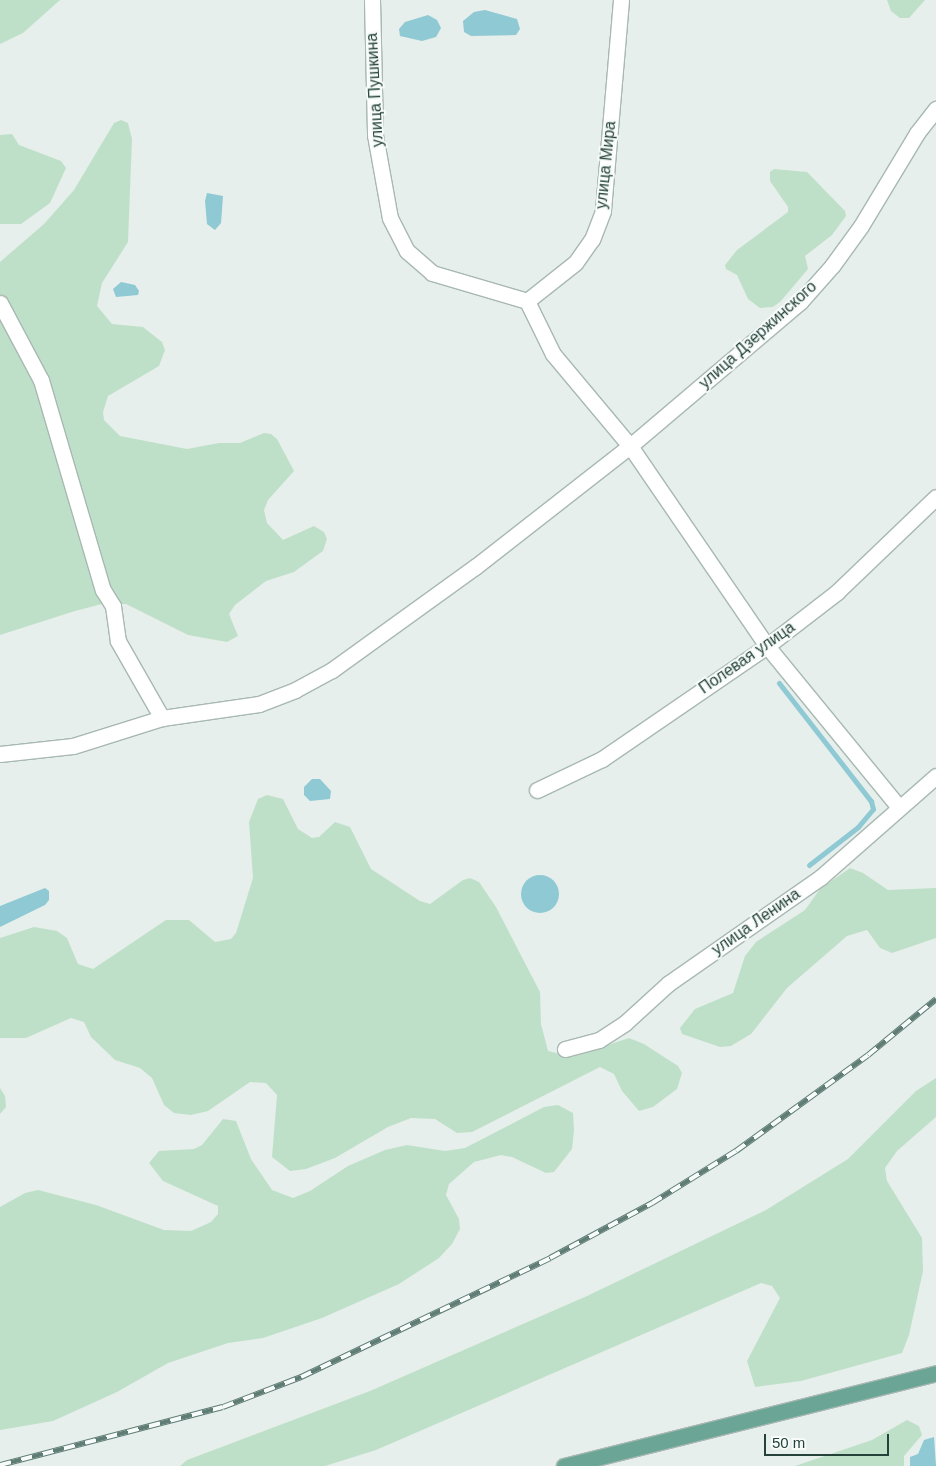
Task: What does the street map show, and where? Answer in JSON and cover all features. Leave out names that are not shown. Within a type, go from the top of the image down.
[{"type":"main road","points":[[564,1466],[936,1373]]},
{"type":"street","name":"улица Пушкина","points":[[372,0],[375,135],[390,218],[407,251],[432,273],[528,301]]},
{"type":"street","name":"улица Мира","points":[[528,301],[575,263],[592,239],[603,210],[621,0]]},
{"type":"street","name":"улица Дзержинского","points":[[0,754],[73,746],[162,718],[258,704],[295,690],[332,670],[476,567],[630,446],[800,302],[849,242],[917,133],[936,109]]},
{"type":"street","points":[[528,301],[553,354],[630,446],[767,646],[899,807]]},
{"type":"street","points":[[0,304],[41,380],[103,590],[113,606],[118,641],[162,718]]},
{"type":"street","name":"Полевая улица","points":[[537,790],[602,759],[767,646],[837,592],[936,497]]},
{"type":"street","name":"улица Ленина","points":[[565,1049],[599,1040],[625,1023],[669,983],[821,877],[936,776]]},
{"type":"green space","points":[[0,0],[60,0],[23,33],[0,44]]},
{"type":"green space","points":[[887,0],[925,0],[909,18],[900,18],[891,11]]},
{"type":"green space","points":[[121,120],[128,123],[132,139],[128,242],[102,283],[97,306],[112,324],[143,327],[162,342],[165,350],[159,366],[108,396],[103,412],[104,420],[120,436],[187,449],[219,443],[240,443],[264,433],[271,434],[277,439],[294,471],[268,500],[264,510],[267,523],[283,540],[314,526],[324,532],[327,539],[323,551],[294,572],[266,581],[235,605],[229,614],[238,636],[227,642],[188,635],[126,604],[102,604],[0,635],[0,262],[44,224],[74,190],[114,123]]},
{"type":"green space","points":[[12,134],[19,145],[61,161],[66,168],[50,203],[21,224],[0,224],[0,135]]},
{"type":"green space","points":[[774,169],[807,172],[845,211],[846,216],[832,235],[805,256],[808,269],[781,301],[773,307],[760,308],[748,299],[737,275],[726,269],[725,265],[737,250],[788,212],[788,207],[770,181],[770,172]]},
{"type":"green space","points":[[267,795],[283,799],[298,829],[312,838],[319,837],[335,822],[350,827],[371,869],[420,901],[430,904],[463,880],[470,878],[479,882],[496,907],[540,992],[541,1024],[548,1051],[572,1057],[629,1038],[644,1044],[678,1066],[682,1073],[677,1089],[653,1107],[639,1111],[622,1091],[614,1074],[600,1067],[472,1132],[457,1133],[435,1119],[411,1118],[388,1127],[335,1158],[306,1169],[290,1171],[272,1157],[277,1095],[266,1083],[250,1082],[208,1111],[191,1115],[174,1113],[164,1105],[152,1078],[140,1068],[115,1060],[91,1037],[84,1022],[71,1018],[26,1038],[0,1038],[0,938],[34,927],[57,931],[67,938],[78,964],[93,969],[166,920],[189,920],[215,942],[231,939],[236,933],[253,878],[249,822],[258,799]]},
{"type":"green space","points":[[850,868],[863,873],[888,890],[936,888],[936,938],[892,953],[880,948],[867,930],[847,936],[787,988],[751,1034],[731,1046],[720,1047],[682,1034],[680,1028],[695,1009],[733,993],[745,956],[756,942],[805,910],[820,889]]},
{"type":"green space","points":[[936,1078],[936,1117],[897,1151],[885,1168],[887,1181],[922,1238],[923,1271],[909,1335],[902,1353],[801,1381],[755,1387],[747,1361],[780,1298],[772,1286],[761,1283],[376,1450],[325,1466],[180,1466],[187,1460],[370,1391],[587,1296],[766,1210],[848,1159],[916,1091]]},
{"type":"green space","points":[[0,1088],[5,1096],[6,1107],[0,1114]]},
{"type":"green space","points":[[558,1105],[573,1113],[574,1130],[572,1149],[554,1172],[546,1173],[512,1157],[501,1155],[474,1162],[449,1184],[446,1195],[459,1219],[460,1229],[452,1244],[439,1258],[399,1284],[322,1318],[263,1338],[228,1343],[168,1363],[117,1392],[53,1421],[0,1430],[0,1207],[25,1193],[38,1190],[96,1205],[164,1230],[191,1231],[211,1222],[218,1214],[218,1206],[163,1181],[149,1163],[159,1151],[194,1149],[202,1145],[223,1119],[236,1121],[251,1159],[272,1190],[293,1198],[310,1191],[348,1166],[385,1150],[407,1145],[445,1151],[465,1148],[544,1107]]},
{"type":"green space","points":[[907,1420],[919,1426],[922,1435],[904,1456],[904,1466],[795,1466],[872,1440]]},
{"type":"water","points":[[485,10],[517,19],[520,29],[516,35],[471,36],[464,32],[463,21],[474,12]]},
{"type":"water","points":[[428,15],[437,20],[441,28],[436,37],[422,41],[400,36],[399,29],[405,22]]},
{"type":"water","points":[[207,193],[223,196],[221,223],[215,230],[207,224],[205,201]]},
{"type":"water","points":[[121,282],[135,285],[139,291],[138,295],[116,297],[113,289]]},
{"type":"water","points":[[312,779],[320,779],[331,791],[330,799],[310,801],[304,795],[304,787]]},
{"type":"water","points":[[540,875],[553,881],[559,894],[553,907],[540,913],[527,907],[521,894],[527,881]]},
{"type":"water","points":[[45,888],[49,891],[49,900],[45,905],[0,927],[0,906]]},
{"type":"water","points":[[934,1437],[936,1466],[910,1466],[910,1457],[918,1454],[924,1440]]},
{"type":"waterway","points":[[779,683],[871,801],[873,809],[858,827],[809,865]]},
{"type":"railway","points":[[0,1465],[223,1407],[301,1377],[550,1258],[652,1203],[736,1151],[868,1055],[936,999]]}]
